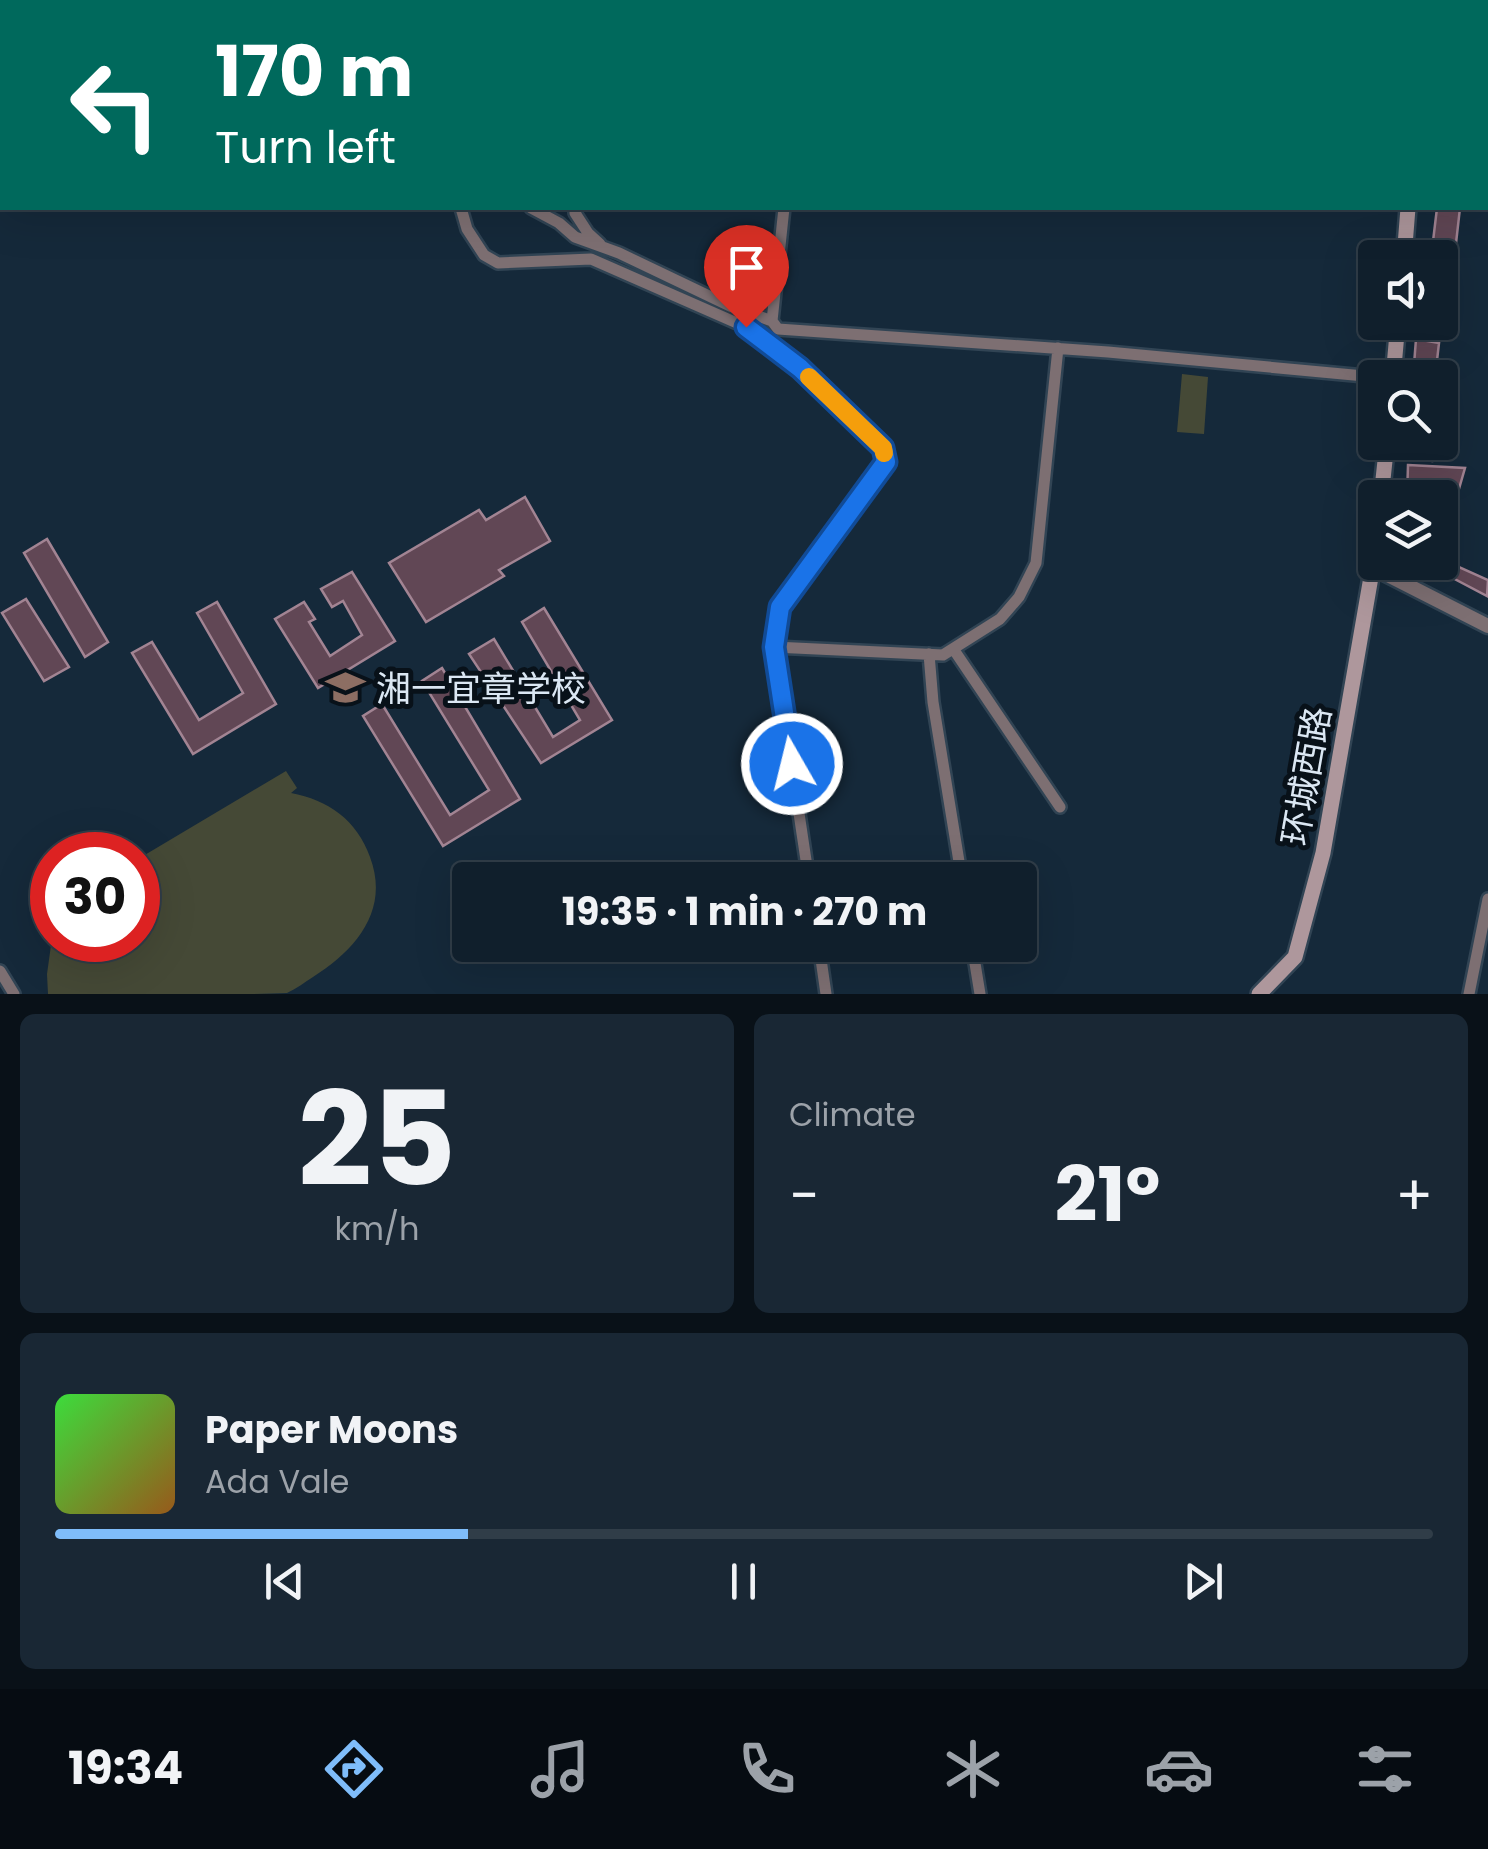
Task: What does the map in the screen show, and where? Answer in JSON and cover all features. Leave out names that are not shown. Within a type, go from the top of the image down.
[{"type":"main road","points":[[1405,240],[1408,210]]},
{"type":"main road","name":"环城西路","points":[[1259,994],[1295,957],[1314,888],[1371,580]]},
{"type":"street","points":[[462,210],[484,255],[498,264],[591,259],[746,327],[800,368],[883,448],[886,462],[880,474],[780,607],[774,647],[806,862]]},
{"type":"street","points":[[534,210],[574,237],[772,321],[778,329],[1058,348],[1358,375]]},
{"type":"street","points":[[576,210],[580,222],[606,249]]},
{"type":"street","points":[[772,321],[784,210]]},
{"type":"street","points":[[774,647],[943,655],[1000,619],[1019,597],[1036,563],[1058,348]]},
{"type":"street","points":[[1409,580],[1488,626]]},
{"type":"street","points":[[954,650],[1060,808]]},
{"type":"street","points":[[930,654],[959,862]]},
{"type":"street","points":[[1469,994],[1488,899]]},
{"type":"street","points":[[821,962],[826,994]]},
{"type":"street","points":[[975,962],[980,994]]},
{"type":"street","points":[[0,970],[14,994]]},
{"type":"green space","points":[[1182,374],[1208,377],[1204,434],[1177,432]]},
{"type":"green space","points":[[286,771],[297,788],[291,793],[329,807],[357,832],[375,876],[372,911],[365,927],[343,954],[287,993],[48,994],[49,962],[160,962],[160,846]]},
{"type":"building","points":[[1437,210],[1460,210],[1456,240],[1433,240]]},
{"type":"building","points":[[1416,340],[1439,343],[1437,360],[1414,360]]},
{"type":"building","points":[[1408,465],[1465,468],[1458,492],[1458,480],[1408,480]]},
{"type":"building","points":[[525,497],[550,541],[499,570],[504,576],[426,622],[389,563],[479,510],[486,520]]},
{"type":"building","points":[[47,539],[108,642],[85,657],[24,553]]},
{"type":"building","points":[[1458,567],[1488,580],[1487,596],[1457,580]]},
{"type":"building","points":[[352,572],[395,641],[318,688],[275,619],[304,602],[315,619],[309,622],[330,656],[362,635],[343,601],[332,607],[321,589]]},
{"type":"building","points":[[26,599],[69,667],[44,681],[2,613]]},
{"type":"building","points":[[217,602],[276,704],[193,754],[132,653],[152,642],[199,720],[243,693],[197,613]]},
{"type":"building","points":[[544,608],[612,720],[541,763],[469,654],[494,639],[553,737],[580,720],[522,622]]},
{"type":"building","points":[[442,668],[520,799],[443,846],[363,716],[382,704],[450,815],[489,790],[422,681]]},
{"type":"slow traffic","points":[[809,377],[884,453]]},
{"type":"place","name":"湘一宜章学校","points":[[346,688]]},
{"type":"route","points":[[746,327],[800,368],[883,448],[886,462],[780,607],[774,647],[792,764]]}]
